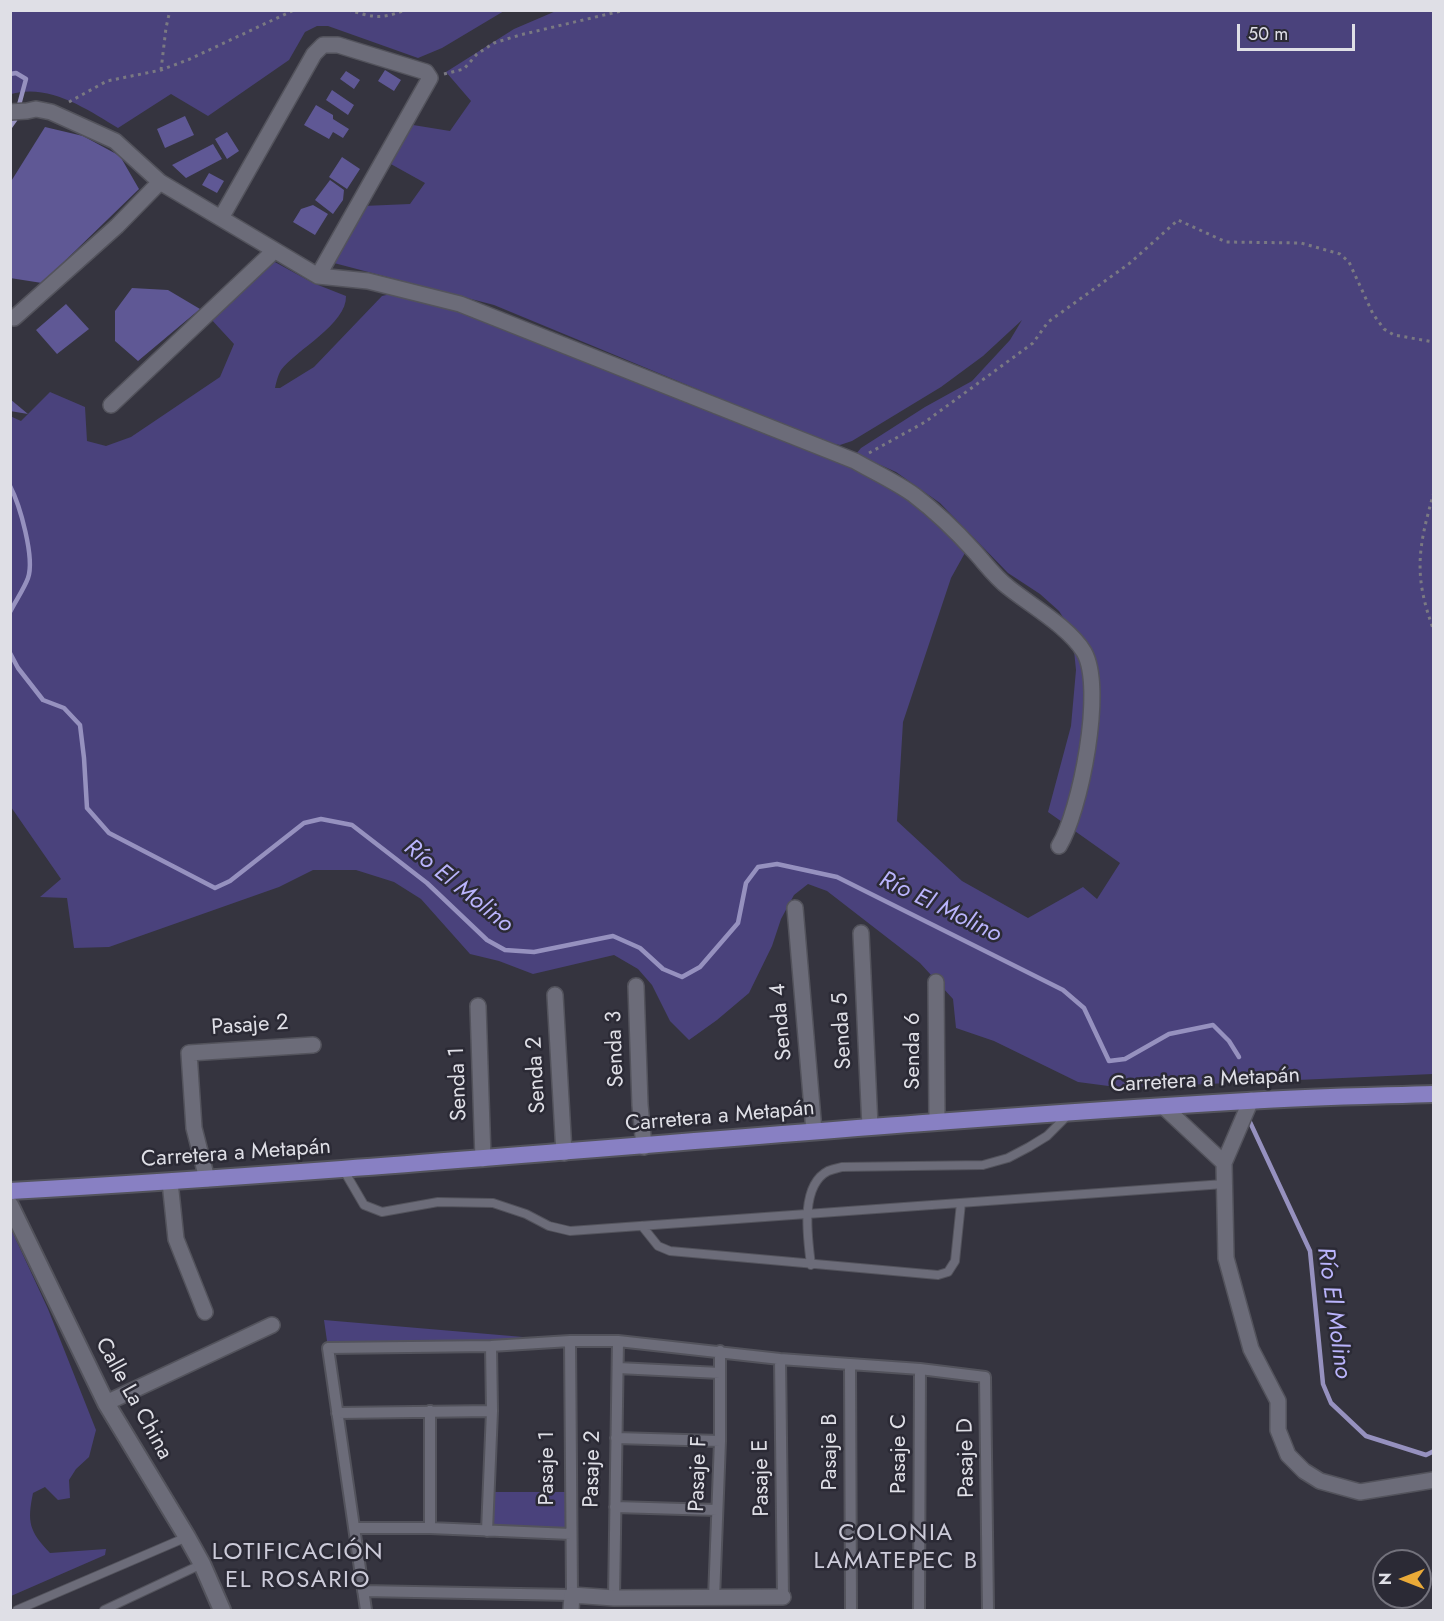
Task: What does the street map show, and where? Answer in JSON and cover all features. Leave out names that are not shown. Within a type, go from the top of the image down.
[{"type":"main road","name":"Carretera a Metapán","points":[[10,1191],[170,1182],[644,1147],[1071,1111],[1251,1100],[1434,1094]]},
{"type":"main road","name":"Calle La China","points":[[10,1205],[106,1403],[187,1537],[202,1564],[222,1611]]},
{"type":"street","points":[[221,218],[314,54],[323,45],[338,45],[426,72],[430,78],[318,276]]},
{"type":"street","points":[[17,111],[36,109],[51,112],[115,141],[160,182],[318,276],[368,281],[460,304],[855,460],[914,494],[956,532],[1006,586],[1044,614],[1071,638],[1083,651],[1090,667],[1091,709],[1088,744],[1071,822],[1059,846]]},
{"type":"street","points":[[14,318],[117,226],[160,182]]},
{"type":"street","points":[[111,405],[274,250]]},
{"type":"street","name":"Senda 4","points":[[795,908],[814,1131]]},
{"type":"street","name":"Senda 5","points":[[861,933],[870,1127]]},
{"type":"street","name":"Senda 6","points":[[936,982],[937,1121]]},
{"type":"street","name":"Senda 3","points":[[636,986],[640,1105],[644,1147]]},
{"type":"street","name":"Senda 2","points":[[555,995],[564,1153]]},
{"type":"street","name":"Senda 1","points":[[478,1006],[483,1159]]},
{"type":"street","name":"Pasaje 2","points":[[207,1179],[194,1128],[189,1053],[313,1045]]},
{"type":"street","points":[[1251,1100],[1224,1163],[1226,1258],[1251,1348],[1278,1401],[1278,1430],[1288,1455],[1304,1471],[1320,1481],[1360,1492],[1434,1480]]},
{"type":"street","points":[[1164,1107],[1224,1163]]},
{"type":"street","points":[[170,1182],[176,1239],[205,1312]]},
{"type":"street","points":[[106,1403],[272,1325]]},
{"type":"street","points":[[366,1611],[328,1348],[491,1346],[570,1341],[618,1341],[780,1359],[920,1369]]},
{"type":"street","name":"Pasaje 1","points":[[570,1341],[572,1595]]},
{"type":"street","name":"Pasaje 2","points":[[614,1598],[618,1341]]},
{"type":"street","points":[[487,1531],[492,1411],[491,1346]]},
{"type":"street","name":"Pasaje F","points":[[714,1598],[720,1441],[720,1351]]},
{"type":"street","name":"Pasaje E","points":[[775,1601],[780,1359]]},
{"type":"street","name":"Pasaje B","points":[[850,1365],[851,1611]]},
{"type":"street","points":[[618,1368],[720,1373]]},
{"type":"street","name":"Pasaje D","points":[[920,1369],[985,1377],[988,1611]]},
{"type":"street","name":"Pasaje C","points":[[919,1611],[920,1369]]},
{"type":"street","points":[[430,1411],[430,1528]]},
{"type":"street","points":[[337,1413],[492,1411]]},
{"type":"street","points":[[616,1438],[720,1441]]},
{"type":"street","points":[[615,1508],[717,1510]]},
{"type":"street","points":[[354,1528],[430,1528],[571,1534]]},
{"type":"street","points":[[363,1591],[775,1601]]},
{"type":"street","points":[[571,1611],[572,1595]]},
{"type":"lane","points":[[811,1265],[806,1215],[816,1182],[827,1172],[842,1167],[983,1165],[1008,1158],[1047,1136],[1071,1111]]},
{"type":"lane","points":[[343,1169],[364,1205],[382,1212],[438,1202],[493,1203],[526,1214],[549,1226],[570,1231],[1224,1184]]},
{"type":"lane","points":[[642,1226],[657,1246],[670,1251],[938,1275],[948,1272],[955,1261],[961,1203]]},
{"type":"lane","points":[[16,1611],[187,1537]]},
{"type":"lane","points":[[104,1611],[202,1564]]},
{"type":"path","points":[[161,70],[170,10]]},
{"type":"path","points":[[51,112],[107,81],[161,70],[190,59],[294,10]]},
{"type":"path","points":[[348,10],[376,18],[405,10]]},
{"type":"path","points":[[430,78],[464,69],[477,54],[494,43],[625,10]]},
{"type":"path","points":[[855,460],[925,422],[1033,343],[1048,322],[1130,263],[1178,220],[1226,242],[1302,243],[1340,254],[1349,262],[1373,314],[1384,329],[1394,335],[1434,342]]},
{"type":"path","points":[[1434,492],[1422,535],[1419,572],[1425,607],[1434,631]]},
{"type":"shaded area","points":[[11,10],[504,11],[442,48],[418,58],[328,26],[317,26],[305,32],[289,60],[208,116],[171,94],[118,128],[81,106],[53,95],[39,92],[11,94]]},
{"type":"shaded area","points":[[556,11],[1433,11],[1433,1074],[1139,1087],[1116,1087],[1078,1082],[994,1041],[956,1028],[953,999],[920,963],[827,891],[808,884],[794,895],[781,919],[772,946],[749,993],[689,1040],[670,1021],[652,985],[638,969],[614,955],[533,974],[499,961],[470,954],[421,899],[394,882],[356,870],[313,870],[279,887],[109,947],[74,948],[67,898],[40,897],[61,879],[11,807],[10,416],[21,421],[50,392],[85,407],[87,441],[106,446],[131,437],[220,377],[234,344],[210,318],[273,261],[313,283],[346,296],[338,317],[288,362],[281,370],[275,388],[280,388],[314,367],[382,296],[395,293],[479,316],[852,462],[895,489],[926,513],[966,551],[951,578],[903,722],[897,821],[962,881],[1028,918],[1083,887],[1097,899],[1120,863],[1048,812],[1071,726],[1076,670],[1072,631],[1059,611],[1040,594],[1008,573],[940,503],[896,472],[856,454],[861,448],[925,407],[972,381],[1010,340],[1022,320],[983,356],[941,387],[852,441],[840,445],[825,442],[494,305],[334,263],[363,206],[410,204],[425,183],[389,163],[413,125],[450,131],[471,101],[446,72],[514,29]]},
{"type":"shaded area","points":[[11,1229],[48,1309],[96,1430],[89,1457],[76,1469],[69,1480],[70,1498],[58,1500],[45,1487],[33,1493],[30,1512],[31,1526],[50,1553],[106,1549],[105,1555],[11,1596]]},
{"type":"shaded area","points":[[324,1320],[570,1341],[328,1348]]},
{"type":"shaded area","points":[[488,1492],[570,1492],[571,1534],[487,1531]]},
{"type":"building","points":[[385,70],[401,80],[394,91],[378,81]]},
{"type":"building","points":[[346,71],[360,80],[354,89],[340,79]]},
{"type":"building","points":[[332,90],[354,105],[348,115],[326,100]]},
{"type":"building","points":[[316,105],[333,115],[333,119],[349,129],[343,138],[333,132],[329,139],[304,125]]},
{"type":"building","points":[[185,116],[194,135],[165,148],[157,129]]},
{"type":"building","points":[[45,127],[83,136],[120,156],[139,189],[42,283],[10,278],[10,183]]},
{"type":"building","points":[[227,132],[239,151],[227,159],[215,139]]},
{"type":"building","points":[[213,144],[222,159],[186,178],[172,165]]},
{"type":"building","points":[[342,157],[360,169],[347,189],[329,177]]},
{"type":"building","points":[[209,173],[224,181],[217,193],[202,185]]},
{"type":"building","points":[[330,180],[344,190],[343,200],[333,214],[315,200]]},
{"type":"building","points":[[313,205],[328,214],[315,235],[293,222],[301,209]]},
{"type":"building","points":[[132,288],[168,290],[200,309],[138,361],[115,341],[115,311]]},
{"type":"building","points":[[66,304],[89,329],[57,354],[36,330]]},
{"type":"building","points":[[10,399],[28,414],[10,411]]},
{"type":"waterway","name":"Río El Molino","points":[[10,74],[16,73],[26,79],[15,120],[10,127]]},
{"type":"waterway","name":"Río El Molino","points":[[10,486],[18,506],[30,558],[28,578],[10,612]]},
{"type":"waterway","name":"Río El Molino","points":[[10,653],[18,668],[43,700],[64,708],[80,725],[87,808],[109,833],[215,888],[230,881],[304,823],[321,819],[352,825],[427,883],[487,940],[505,950],[534,952],[613,936],[640,948],[663,969],[682,977],[700,967],[738,923],[746,883],[758,867],[777,864],[837,877],[1063,990],[1084,1008],[1109,1061],[1125,1059],[1169,1034],[1213,1025],[1229,1041],[1239,1057]]},
{"type":"waterway","name":"Río El Molino","points":[[1249,1120],[1310,1251],[1323,1384],[1331,1403],[1366,1436],[1426,1455],[1434,1451]]},
{"type":"district","name":"COLONIA LAMATEPEC B","points":[[896,1548]]},
{"type":"district","name":"LOTIFICACIÓN EL ROSARIO","points":[[298,1567]]}]
